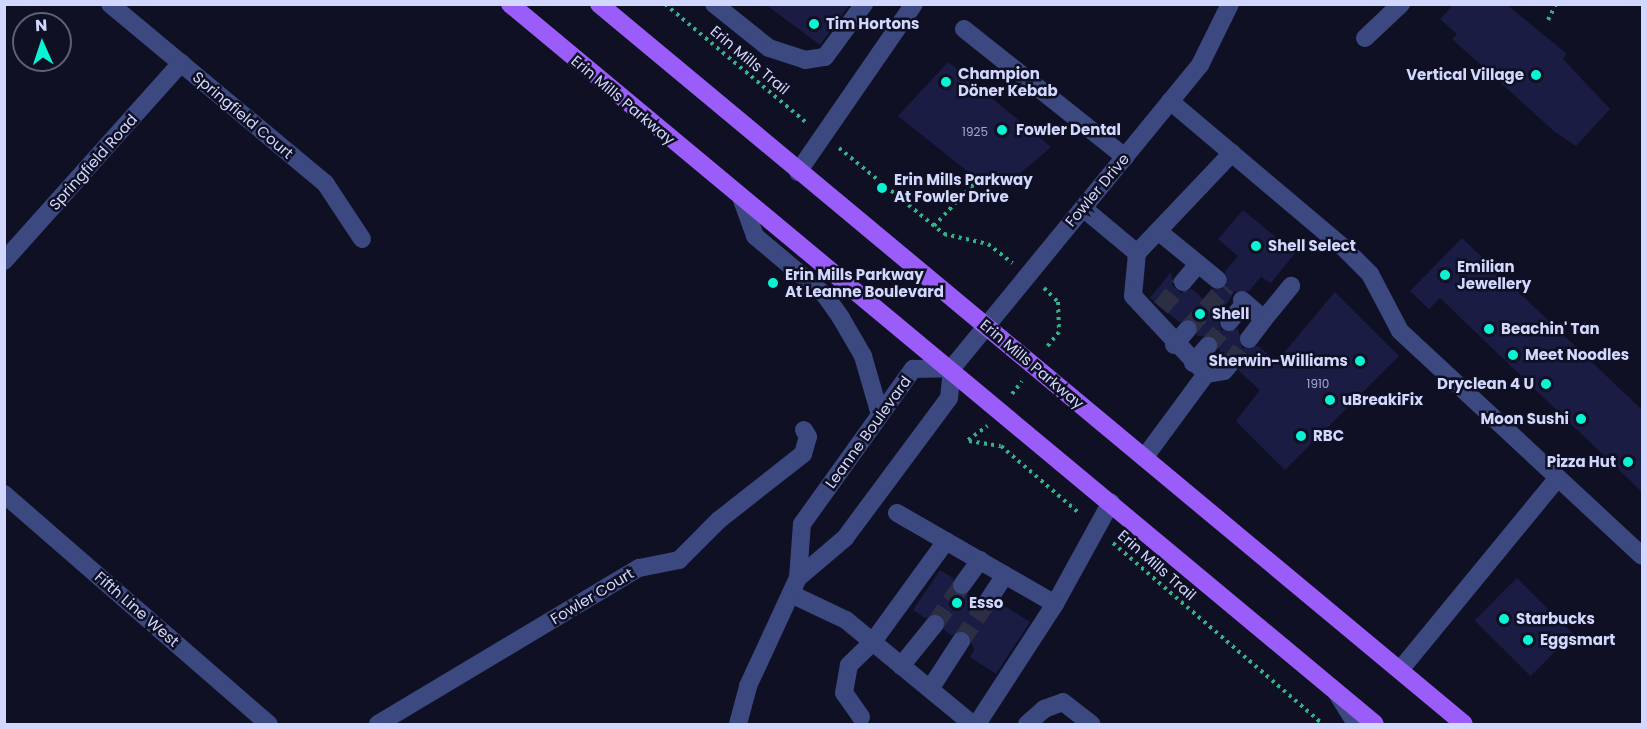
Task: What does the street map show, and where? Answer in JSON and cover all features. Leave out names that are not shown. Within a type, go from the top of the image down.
[{"type":"main road","name":"Erin Mills Parkway","points":[[510,4],[742,200],[951,368],[1375,724]]},
{"type":"main road","name":"Erin Mills Parkway","points":[[598,4],[1464,724]]},
{"type":"street","name":"Springfield Court","points":[[110,4],[326,183],[362,239]]},
{"type":"street","points":[[714,4],[769,48],[805,60],[825,57],[864,4]]},
{"type":"street","points":[[798,172],[914,4]]},
{"type":"street","name":"Fowler Drive","points":[[951,368],[1200,65],[1230,4]]},
{"type":"street","points":[[1365,38],[1401,4]]},
{"type":"street","points":[[964,30],[1125,157]]},
{"type":"street","name":"Springfield Road","points":[[4,261],[181,63]]},
{"type":"street","points":[[1170,101],[1370,274],[1400,331],[1642,556]]},
{"type":"street","points":[[1230,364],[1224,371],[1200,368],[1174,345],[1156,313],[1133,296],[1137,253],[1232,153]]},
{"type":"street","points":[[742,200],[755,236],[825,295],[841,318],[863,356],[880,415]]},
{"type":"street","points":[[1083,207],[1137,253]]},
{"type":"street","points":[[1158,231],[1218,280]]},
{"type":"street","points":[[1183,282],[1198,264]]},
{"type":"street","points":[[1249,339],[1291,286]]},
{"type":"street","points":[[1229,322],[1244,301],[1264,318]]},
{"type":"street","points":[[1174,345],[1188,329]]},
{"type":"street","points":[[1144,458],[1200,368],[1209,346]]},
{"type":"street","name":"Leanne Boulevard","points":[[738,724],[748,686],[795,586],[802,524],[913,369],[951,368],[949,398],[845,538],[795,586]]},
{"type":"street","name":"Fowler Court","points":[[378,724],[639,568],[679,560],[719,520],[803,454],[808,437],[804,430]]},
{"type":"street","points":[[1400,670],[1557,479]]},
{"type":"street","name":"Fifth Line West","points":[[4,494],[269,724]]},
{"type":"street","points":[[977,724],[1055,604],[1094,526],[1111,502]]},
{"type":"street","points":[[897,513],[1055,604]]},
{"type":"street","points":[[861,717],[844,693],[844,679],[849,665],[872,643],[946,541]]},
{"type":"street","points":[[962,585],[980,560]]},
{"type":"street","points":[[988,601],[1005,575]]},
{"type":"street","points":[[795,586],[846,620],[972,724]]},
{"type":"street","points":[[901,666],[935,624]]},
{"type":"street","points":[[930,689],[961,641]]},
{"type":"street","points":[[1336,691],[1356,724]]},
{"type":"street","points":[[1027,724],[1044,709],[1063,702],[1090,724]]},
{"type":"path","name":"Erin Mills Trail","points":[[665,4],[793,111]]},
{"type":"path","points":[[1548,20],[1556,4]]},
{"type":"path","points":[[840,150],[944,234],[987,244]]},
{"type":"path","points":[[934,226],[971,186],[1013,178],[1025,187]]},
{"type":"path","points":[[1042,286],[1058,302],[1059,332]]},
{"type":"path","name":"Erin Mills Trail","points":[[986,427],[968,440],[1001,446],[1323,724]]},
{"type":"building","name":"Tim Hortons","points":[[765,4],[850,4],[820,45]]},
{"type":"building","name":"Vertical Village","points":[[1454,4],[1506,4],[1567,54],[1563,59],[1610,109],[1576,146],[1555,132],[1452,39],[1457,34],[1440,19]]},
{"type":"building","points":[[948,62],[1051,147],[1016,177],[977,179],[898,116]]},
{"type":"building","points":[[1243,210],[1295,253],[1271,283],[1261,277],[1249,291],[1234,292],[1218,319],[1221,330],[1238,329],[1242,348],[1258,346],[1277,361],[1335,292],[1399,356],[1285,470],[1236,421],[1260,390],[1239,371],[1238,356],[1222,357],[1215,337],[1197,336],[1195,320],[1179,322],[1150,298],[1171,272],[1173,286],[1181,293],[1192,289],[1203,299],[1211,289],[1226,288],[1225,271],[1238,256],[1218,239]]},
{"type":"building","points":[[1462,238],[1642,410],[1642,492],[1440,298],[1429,309],[1410,291]]},
{"type":"building","points":[[940,570],[953,578],[956,594],[978,595],[982,611],[1006,607],[1030,622],[996,674],[970,657],[974,650],[968,632],[951,635],[944,630],[942,615],[925,618],[913,610]]},
{"type":"building","points":[[1517,578],[1573,634],[1530,676],[1475,620]]},
{"type":"tunnel","points":[[1161,308],[1183,282]]},
{"type":"tunnel","points":[[1188,329],[1226,287]]},
{"type":"tunnel","points":[[1208,346],[1229,322]]},
{"type":"tunnel","points":[[1230,364],[1249,339]]},
{"type":"tunnel","points":[[935,624],[962,585]]},
{"type":"tunnel","points":[[961,641],[988,601]]},
{"type":"place","name":"Tim Hortons","points":[[814,24]]},
{"type":"place","name":"Vertical Village","points":[[1536,75]]},
{"type":"place","name":"Champion Döner Kebab","points":[[946,82]]},
{"type":"place","name":"Fowler Dental","points":[[1002,130]]},
{"type":"place","name":"Erin Mills Parkway At Fowler Drive","points":[[882,188]]},
{"type":"place","name":"Shell Select","points":[[1256,246]]},
{"type":"place","name":"Emilian Jewellery","points":[[1445,275]]},
{"type":"place","name":"Erin Mills Parkway At Leanne Boulevard","points":[[773,283]]},
{"type":"place","name":"Shell","points":[[1200,314]]},
{"type":"place","name":"Beachin' Tan","points":[[1489,329]]},
{"type":"place","name":"Meet Noodles","points":[[1513,355]]},
{"type":"place","name":"Sherwin-Williams","points":[[1360,361]]},
{"type":"place","name":"Dryclean 4 U","points":[[1546,384]]},
{"type":"place","name":"uBreakiFix","points":[[1330,400]]},
{"type":"place","name":"Moon Sushi","points":[[1581,419]]},
{"type":"place","name":"RBC","points":[[1301,436]]},
{"type":"place","name":"Pizza Hut","points":[[1628,462]]},
{"type":"place","name":"Esso","points":[[957,603]]},
{"type":"place","name":"Starbucks","points":[[1504,619]]},
{"type":"place","name":"Eggsmart","points":[[1528,640]]}]
